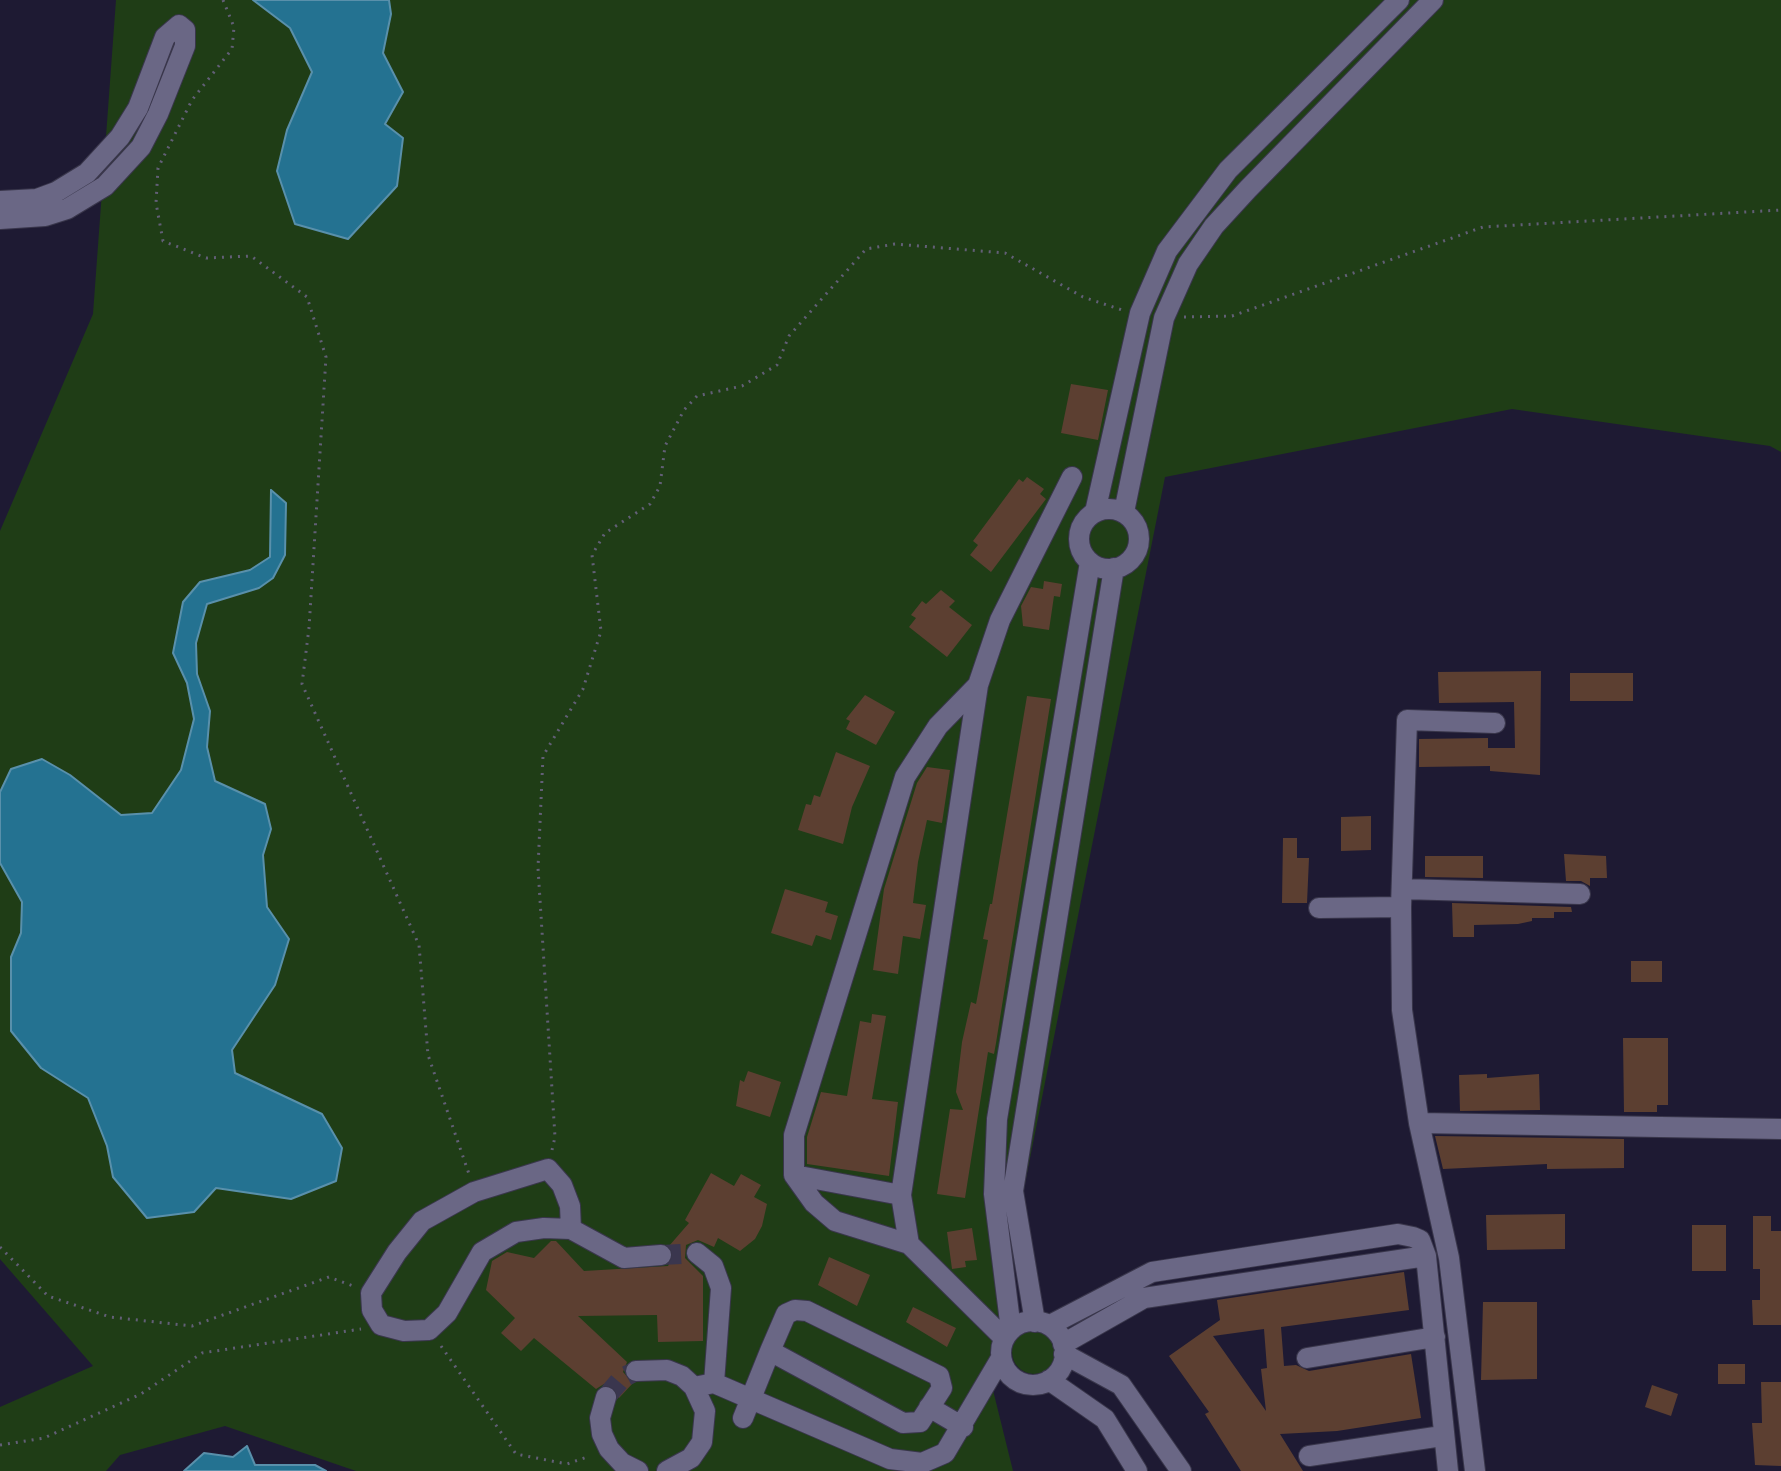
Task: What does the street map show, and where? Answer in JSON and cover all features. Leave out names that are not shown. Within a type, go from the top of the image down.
[{"type":"street","points":[[1399,0],[1228,170],[1167,251],[1140,313],[1095,512],[1081,526],[1079,535],[1079,545],[1090,562],[997,1119],[994,1194],[1006,1342],[1004,1368],[1019,1382],[1039,1384],[1049,1380],[1057,1374],[1064,1349],[1144,1298],[1426,1256]]},
{"type":"street","points":[[1124,512],[1164,318],[1188,264],[1214,226],[1433,0]]},
{"type":"street","points":[[0,201],[37,199],[56,192],[87,173],[120,137],[138,108],[165,37],[179,25],[185,30],[185,46],[158,114],[141,147],[105,186],[67,209],[45,216],[0,219]]},
{"type":"street","points":[[1140,313],[1164,318]]},
{"type":"street","points":[[909,1244],[901,1195],[978,685],[1000,620],[1072,477]]},
{"type":"street","points":[[1090,562],[1114,568],[1131,560],[1139,544],[1136,525],[1124,512],[1114,509],[1095,512]]},
{"type":"street","points":[[1114,568],[1013,1191],[1042,1324],[1064,1349],[1121,1385],[1181,1471]]},
{"type":"street","points":[[978,685],[938,726],[905,777],[794,1135],[794,1175],[814,1203],[835,1221],[909,1244],[1006,1342]]},
{"type":"street","points":[[1475,1471],[1449,1258],[1419,1123],[1402,1010],[1401,898],[1407,720],[1495,723]]},
{"type":"street","points":[[1319,908],[1401,898],[1580,894]]},
{"type":"street","points":[[1419,1123],[1781,1129]]},
{"type":"street","points":[[571,1229],[570,1206],[562,1185],[548,1169],[474,1192],[422,1221],[397,1252],[371,1293],[372,1310],[381,1325],[404,1331],[429,1330],[447,1313],[482,1252],[516,1232],[571,1229],[624,1258],[661,1255]]},
{"type":"street","points":[[794,1175],[901,1195]]},
{"type":"street","points":[[636,1371],[667,1370],[704,1385],[751,1397],[890,1459],[922,1463],[945,1453],[963,1427],[1006,1342],[1042,1324],[1152,1272],[1398,1234],[1420,1240],[1426,1256],[1442,1436],[1448,1471]]},
{"type":"street","points":[[667,1471],[691,1458],[702,1442],[706,1424],[704,1385],[721,1288],[713,1266],[697,1253]]},
{"type":"street","points":[[743,1418],[770,1351],[786,1314],[807,1311],[939,1376],[942,1388],[920,1422],[903,1423],[770,1351]]},
{"type":"street","points":[[1307,1358],[1435,1337]]},
{"type":"street","points":[[1049,1380],[1105,1419],[1137,1471]]},
{"type":"street","points":[[606,1397],[600,1418],[609,1449],[622,1463],[638,1471]]},
{"type":"street","points":[[929,1407],[963,1427]]},
{"type":"street","points":[[706,1424],[778,1410]]},
{"type":"street","points":[[1309,1456],[1442,1436]]},
{"type":"path","points":[[223,0],[234,27],[232,49],[192,100],[158,168],[156,203],[163,241],[206,258],[251,256],[307,297],[326,357],[309,628],[302,684],[419,945],[428,1055],[474,1192]]},
{"type":"path","points":[[1164,318],[1232,316],[1483,227],[1781,210]]},
{"type":"path","points":[[548,1169],[555,1137],[538,868],[543,756],[583,689],[601,631],[592,555],[605,533],[650,504],[660,486],[665,446],[684,410],[697,396],[742,386],[777,365],[789,336],[866,249],[895,244],[1005,253],[1083,297],[1112,308],[1140,313]]},
{"type":"path","points":[[0,1247],[48,1296],[110,1317],[192,1326],[329,1277],[371,1293]]},
{"type":"path","points":[[0,1445],[44,1438],[141,1394],[202,1353],[381,1325]]},
{"type":"path","points":[[429,1330],[516,1454],[567,1464],[609,1449]]},
{"type":"green space","points":[[116,0],[1781,0],[1781,452],[1770,446],[1512,409],[1165,477],[988,1370],[1013,1471],[356,1471],[225,1426],[120,1455],[106,1471],[0,1471],[0,1407],[93,1366],[0,1259],[0,531],[93,314]]},
{"type":"green space","points":[[1034,1330],[1050,1336],[1056,1352],[1050,1368],[1034,1374],[1018,1368],[1012,1352],[1018,1336]]},
{"type":"water","points":[[253,0],[389,0],[391,14],[383,53],[403,92],[385,124],[403,138],[397,186],[348,239],[295,224],[277,171],[287,130],[312,72],[290,28]]},
{"type":"water","points":[[271,490],[286,503],[285,555],[273,578],[259,588],[207,604],[196,643],[197,674],[210,711],[207,747],[215,781],[265,804],[271,829],[263,855],[267,907],[289,939],[275,985],[232,1050],[235,1073],[322,1114],[342,1148],[336,1181],[291,1199],[216,1188],[194,1212],[147,1218],[113,1177],[107,1146],[88,1098],[41,1068],[11,1031],[11,957],[21,933],[22,902],[0,863],[0,792],[11,769],[42,759],[70,775],[121,815],[152,813],[181,770],[194,719],[187,683],[173,653],[183,602],[200,582],[250,570],[270,557]]},
{"type":"water","points":[[247,1446],[255,1465],[315,1465],[326,1471],[184,1471],[204,1453],[233,1457]]},
{"type":"building","points":[[1071,384],[1108,390],[1098,440],[1061,433]]},
{"type":"building","points":[[1027,477],[1044,489],[1040,494],[1046,499],[991,572],[970,555],[978,545],[973,541],[1019,479],[1023,482]]},
{"type":"building","points":[[1044,581],[1062,584],[1060,597],[1054,596],[1049,630],[1023,626],[1021,606],[1031,587],[1043,589]]},
{"type":"building","points":[[941,590],[955,601],[949,607],[972,625],[947,657],[909,627],[916,618],[911,615],[922,601],[926,604]]},
{"type":"building","points":[[1541,671],[1540,775],[1490,771],[1490,766],[1419,767],[1419,739],[1488,738],[1488,748],[1515,748],[1514,702],[1439,703],[1438,672]]},
{"type":"building","points":[[1570,673],[1633,673],[1633,701],[1570,701]]},
{"type":"building","points":[[865,695],[895,712],[876,745],[846,729],[850,721],[846,719]]},
{"type":"building","points":[[1027,696],[1051,699],[996,1043],[994,1054],[988,1052],[965,1198],[937,1194],[950,1109],[963,1110],[956,1092],[962,1042],[971,1002],[976,1004],[988,940],[983,939],[992,904]]},
{"type":"building","points":[[836,752],[870,766],[852,807],[843,844],[798,830],[806,804],[811,805],[814,795],[820,797]]},
{"type":"building","points":[[927,767],[950,770],[942,823],[927,820],[918,862],[913,903],[926,905],[920,939],[903,936],[898,974],[873,970],[884,889],[917,783]]},
{"type":"building","points":[[1371,816],[1371,850],[1341,851],[1341,817]]},
{"type":"building","points":[[1283,838],[1297,838],[1297,858],[1309,858],[1307,903],[1282,903]]},
{"type":"building","points":[[1564,854],[1606,856],[1607,878],[1590,878],[1590,886],[1581,881],[1566,881]]},
{"type":"building","points":[[1425,856],[1483,856],[1483,878],[1425,877]]},
{"type":"building","points":[[785,889],[828,902],[825,912],[838,916],[831,940],[816,935],[812,946],[771,933]]},
{"type":"building","points":[[1452,903],[1571,907],[1572,912],[1554,912],[1554,918],[1532,918],[1532,921],[1518,924],[1474,925],[1474,937],[1453,937]]},
{"type":"building","points":[[1631,961],[1662,961],[1662,982],[1631,982]]},
{"type":"building","points":[[872,1014],[886,1016],[872,1099],[898,1102],[889,1176],[807,1164],[807,1137],[821,1092],[847,1096],[860,1021],[871,1023]]},
{"type":"building","points":[[1623,1038],[1668,1038],[1668,1105],[1657,1105],[1657,1112],[1624,1112]]},
{"type":"building","points":[[748,1071],[781,1082],[770,1117],[736,1106],[740,1080],[744,1082]]},
{"type":"building","points":[[1487,1074],[1487,1078],[1539,1074],[1540,1110],[1460,1111],[1459,1075]]},
{"type":"building","points":[[1435,1136],[1624,1139],[1624,1168],[1547,1169],[1547,1164],[1443,1169]]},
{"type":"building","points":[[711,1173],[734,1186],[741,1174],[761,1185],[754,1197],[767,1204],[762,1226],[755,1239],[740,1251],[718,1238],[714,1247],[698,1240],[686,1245],[685,1258],[703,1276],[703,1341],[658,1342],[657,1315],[578,1316],[627,1362],[623,1372],[633,1383],[619,1398],[615,1387],[604,1384],[596,1389],[534,1338],[521,1351],[501,1333],[515,1318],[486,1290],[492,1261],[507,1252],[534,1258],[551,1241],[556,1241],[584,1271],[668,1266],[674,1255],[669,1246],[689,1223],[685,1220]]},
{"type":"building","points":[[1565,1214],[1565,1249],[1487,1250],[1486,1215]]},
{"type":"building","points":[[1753,1216],[1771,1216],[1771,1231],[1781,1231],[1781,1325],[1753,1325],[1752,1300],[1760,1300],[1760,1269],[1753,1269]]},
{"type":"building","points":[[1692,1225],[1726,1225],[1726,1271],[1692,1271]]},
{"type":"building","points":[[972,1228],[977,1260],[965,1261],[966,1267],[952,1269],[947,1232]]},
{"type":"building","points":[[829,1257],[870,1275],[857,1306],[818,1285]]},
{"type":"building","points":[[1404,1272],[1409,1310],[1281,1327],[1284,1366],[1296,1365],[1309,1371],[1411,1354],[1421,1418],[1337,1431],[1280,1434],[1303,1471],[1241,1471],[1205,1414],[1209,1412],[1169,1356],[1220,1320],[1217,1300]],"holes":[[[1264,1329],[1267,1368],[1261,1369],[1266,1411],[1213,1336]]]},
{"type":"building","points":[[1483,1302],[1537,1302],[1537,1379],[1481,1380]]},
{"type":"building","points":[[913,1307],[956,1328],[947,1347],[906,1322]]},
{"type":"building","points":[[1718,1364],[1745,1364],[1745,1384],[1718,1384]]},
{"type":"building","points":[[1761,1382],[1781,1382],[1781,1466],[1755,1465],[1752,1423],[1762,1423]]},
{"type":"building","points":[[1652,1385],[1678,1394],[1671,1416],[1645,1407]]},
{"type":"tunnel","points":[[661,1255],[697,1253]]},
{"type":"tunnel","points":[[606,1397],[622,1378],[636,1371]]}]
